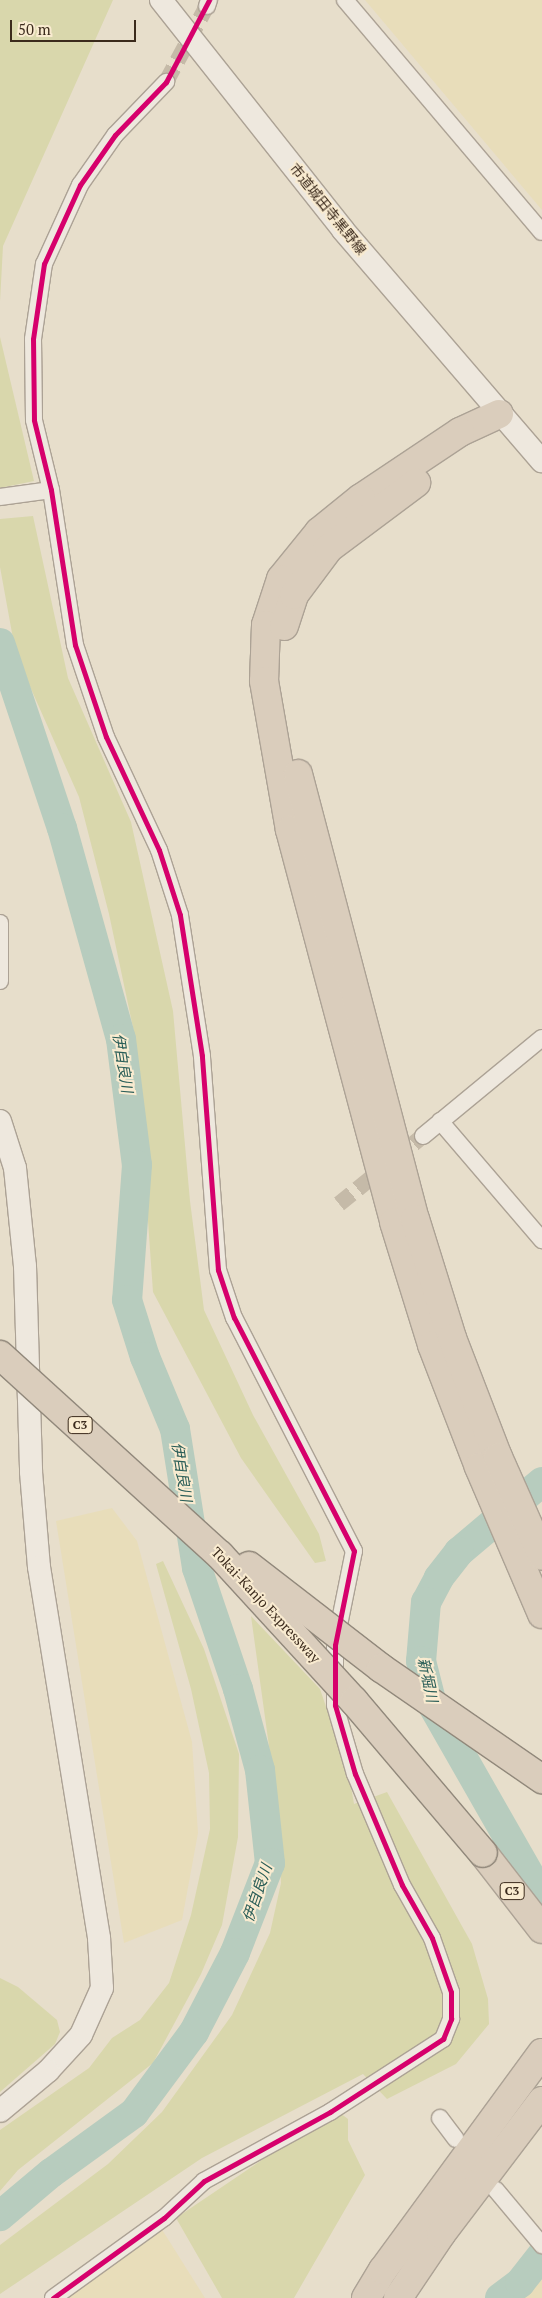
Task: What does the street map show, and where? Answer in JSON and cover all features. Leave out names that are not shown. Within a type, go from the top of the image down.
[{"type":"highway","points":[[499,414],[460,432],[361,498],[319,532],[281,579],[266,624],[264,680],[290,830],[394,1222],[432,1345],[530,1548],[542,1614]]},
{"type":"highway","name":"Tokai-Kanjo Expressway","points":[[0,1355],[159,1497],[232,1568],[354,1701],[434,1794],[542,1929]]},
{"type":"highway","points":[[159,1497],[381,1668],[542,1779]]},
{"type":"highway","points":[[366,2298],[410,2232],[542,2053]]},
{"type":"highway","points":[[398,2298],[440,2234],[542,2102]]},
{"type":"street","name":"市道城田寺黒野線","points":[[161,0],[344,230],[499,414],[542,461]]},
{"type":"street","points":[[345,0],[542,232]]},
{"type":"street","points":[[53,2298],[164,2218],[204,2181],[330,2112],[443,2039],[451,2019],[451,1992],[432,1938],[402,1885],[355,1774],[334,1705],[335,1645],[354,1551],[234,1318],[218,1270],[202,1056],[180,915],[159,850],[106,737],[75,645],[44,491],[34,420],[34,339],[44,264],[80,185],[115,135],[166,82]]},
{"type":"street","points":[[0,498],[44,491]]},
{"type":"street","points":[[0,923],[0,981]]},
{"type":"street","points":[[422,1136],[542,1038]]},
{"type":"street","points":[[0,1121],[14,1168],[25,1266],[31,1472],[38,1567],[99,1938],[102,1988],[82,2035],[48,2071],[0,2111]]},
{"type":"street","points":[[440,1122],[542,1240]]},
{"type":"street","points":[[440,2118],[456,2140]]},
{"type":"street","points":[[496,2190],[542,2245]]},
{"type":"shaded area","points":[[0,0],[113,0],[3,246],[0,302]]},
{"type":"shaded area","points":[[365,0],[542,0],[542,210]]},
{"type":"shaded area","points":[[0,337],[34,481],[0,488]]},
{"type":"shaded area","points":[[33,516],[68,678],[131,822],[173,1011],[190,1201],[204,1310],[253,1415],[319,1534],[326,1561],[315,1563],[241,1458],[153,1292],[135,1037],[109,914],[79,797],[16,655],[0,567],[0,519]]},
{"type":"shaded area","points":[[112,1508],[137,1541],[192,1742],[198,1833],[182,1920],[124,1943],[56,1521]]},
{"type":"shaded area","points":[[163,1561],[204,1649],[239,1754],[238,1837],[222,1925],[201,1974],[153,2063],[18,2170],[0,2191],[0,2130],[89,2068],[112,2038],[140,2020],[169,1983],[191,1915],[210,1829],[209,1773],[191,1689],[156,1564]]},
{"type":"shaded area","points":[[251,1616],[320,1689],[349,1775],[354,1804],[387,1792],[472,1944],[488,1999],[489,2024],[456,2064],[387,2099],[363,2074],[202,2158],[0,2294],[0,2245],[108,2164],[162,2112],[232,2015],[270,1933],[281,1883],[277,1804]]},
{"type":"shaded area","points":[[0,1978],[18,1987],[57,2020],[60,2032],[55,2044],[0,2092]]},
{"type":"shaded area","points":[[336,2110],[348,2119],[348,2140],[365,2175],[294,2298],[222,2298],[176,2218]]},
{"type":"shaded area","points":[[161,2228],[205,2298],[57,2298]]},
{"type":"shaded area","points":[[542,2275],[542,2298],[517,2298]]},
{"type":"waterway","name":"伊自良川","points":[[0,643],[62,828],[121,1039],[137,1165],[127,1300],[145,1357],[175,1429],[197,1568],[238,1689],[260,1770],[270,1863],[235,1953],[194,2032],[134,2113],[51,2173],[0,2216]]},
{"type":"waterway","name":"新堀川","points":[[542,1482],[459,1552],[439,1578],[426,1602],[421,1661],[432,1704],[542,1897]]},
{"type":"waterway","name":"新堀川","points":[[500,2298],[520,2283],[542,2255]]},
{"type":"tunnel","points":[[166,82],[207,6]]},
{"type":"tunnel","points":[[339,1204],[423,1136]]},
{"type":"cycle path","points":[[53,2298],[164,2218],[204,2181],[330,2112],[443,2039],[451,2019],[451,1992],[432,1938],[402,1885],[355,1774],[335,1705],[335,1645],[354,1551],[234,1318],[218,1270],[202,1056],[180,915],[159,850],[106,737],[75,645],[51,490],[34,420],[33,339],[44,264],[80,185],[115,135],[166,82],[209,0]]}]
